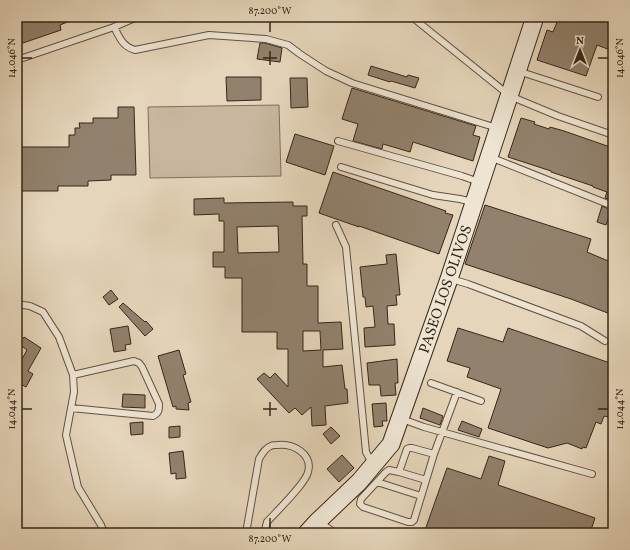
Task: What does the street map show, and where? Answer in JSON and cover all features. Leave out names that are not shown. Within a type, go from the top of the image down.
[{"type":"street","name":"PASEO LOS OLIVOS","points":[[312,528],[359,482],[375,474],[391,444],[449,279],[535,17]]},
{"type":"lane","points":[[17,60],[114,27],[138,17]]},
{"type":"lane","points":[[412,17],[510,96],[558,116],[613,135]]},
{"type":"lane","points":[[114,27],[122,42],[129,48],[135,50],[209,35],[266,39],[288,44],[300,54],[326,71],[352,83],[499,128]]},
{"type":"lane","points":[[518,71],[598,97]]},
{"type":"lane","points":[[338,141],[462,176],[481,183]]},
{"type":"lane","points":[[490,157],[613,206]]},
{"type":"lane","points":[[341,167],[433,195],[460,199],[474,203]]},
{"type":"lane","points":[[336,225],[346,246],[366,452],[375,474],[421,496]]},
{"type":"lane","points":[[449,279],[468,284],[581,326],[605,341]]},
{"type":"lane","points":[[17,304],[30,306],[43,312],[59,337],[73,375],[74,392],[66,435],[78,487],[101,525],[104,533]]},
{"type":"lane","points":[[71,408],[153,416],[158,413],[159,409],[159,404],[142,367],[139,363],[134,361],[73,375]]},
{"type":"lane","points":[[431,383],[481,401]]},
{"type":"lane","points":[[375,474],[361,499],[360,504],[363,507],[412,522],[414,520],[434,454],[457,392]]},
{"type":"lane","points":[[400,418],[424,427],[592,474]]},
{"type":"lane","points":[[246,533],[259,459],[264,451],[271,446],[280,444],[289,445],[298,449],[304,454],[309,463],[308,472],[304,481],[268,522],[265,530],[266,533]]},
{"type":"lane","points":[[399,472],[407,449],[409,448],[434,454]]},
{"type":"lane","points":[[375,474],[389,470],[426,480]]},
{"type":"lane","points":[[312,528],[326,526],[335,533]]},
{"type":"shaded area","points":[[279,105],[281,176],[150,178],[148,107]]},
{"type":"building","points":[[17,17],[77,18],[60,25],[61,30],[17,45]]},
{"type":"building","points":[[559,17],[613,17],[613,51],[597,45],[586,76],[537,60],[547,30],[553,32]]},
{"type":"building","points":[[260,43],[282,48],[280,62],[257,59]]},
{"type":"building","points":[[371,66],[407,77],[408,75],[419,78],[415,88],[391,81],[390,82],[368,75]]},
{"type":"building","points":[[226,77],[261,77],[261,100],[227,101]]},
{"type":"building","points":[[290,78],[307,78],[308,107],[291,108]]},
{"type":"building","points":[[352,88],[476,126],[473,135],[480,137],[473,161],[413,142],[410,152],[383,144],[382,149],[353,141],[358,124],[342,119]]},
{"type":"building","points":[[118,107],[134,107],[136,175],[111,175],[111,180],[88,181],[88,186],[58,186],[58,191],[18,191],[18,147],[69,147],[69,135],[75,135],[75,128],[80,128],[79,123],[93,123],[93,118],[118,118]]},
{"type":"building","points":[[521,118],[535,122],[534,124],[549,129],[550,127],[564,131],[613,148],[613,201],[605,198],[607,192],[593,186],[508,157]]},
{"type":"building","points":[[295,134],[334,146],[325,175],[286,162]]},
{"type":"building","points":[[333,172],[446,211],[445,213],[453,215],[439,254],[319,213]]},
{"type":"building","points":[[224,198],[224,203],[293,202],[293,206],[307,206],[307,216],[302,216],[303,264],[307,264],[307,286],[318,286],[318,323],[341,322],[343,349],[323,350],[323,367],[342,365],[345,389],[347,389],[348,403],[325,406],[326,425],[312,426],[311,407],[302,415],[295,408],[289,413],[257,379],[264,373],[270,378],[275,373],[288,387],[288,349],[277,349],[277,332],[242,332],[242,278],[225,278],[225,267],[213,267],[213,252],[224,252],[224,221],[219,221],[219,214],[194,215],[194,199]],"holes":[[[278,226],[279,252],[238,253],[237,227]],[[303,331],[320,331],[321,350],[303,351]]]},
{"type":"building","points":[[485,205],[591,239],[587,252],[613,263],[613,315],[571,299],[465,264]]},
{"type":"building","points":[[602,206],[611,210],[606,225],[597,222]]},
{"type":"building","points":[[396,254],[400,295],[396,295],[397,305],[387,306],[388,324],[394,324],[395,345],[365,347],[364,328],[375,327],[373,306],[366,307],[365,297],[363,297],[360,267],[387,264],[386,255]]},
{"type":"building","points":[[111,290],[118,299],[109,305],[103,297]]},
{"type":"building","points":[[123,303],[145,322],[146,321],[153,329],[145,336],[119,307]]},
{"type":"building","points":[[128,326],[131,344],[125,345],[126,350],[114,352],[110,329]]},
{"type":"building","points":[[458,328],[503,342],[508,328],[613,364],[613,418],[604,416],[601,424],[596,422],[586,448],[583,447],[582,449],[567,443],[548,448],[488,428],[501,389],[467,377],[470,368],[447,361]]},
{"type":"building","points":[[24,337],[41,348],[28,371],[33,374],[26,387],[17,382],[17,368],[27,350],[19,344]]},
{"type":"building","points":[[179,350],[186,374],[183,375],[191,402],[188,403],[189,410],[176,409],[176,406],[173,407],[158,356]]},
{"type":"building","points":[[397,359],[398,383],[395,383],[396,395],[381,396],[380,385],[369,385],[367,363]]},
{"type":"building","points":[[123,394],[145,395],[145,408],[122,407]]},
{"type":"building","points":[[386,403],[387,421],[382,421],[383,426],[374,427],[372,404]]},
{"type":"building","points":[[423,408],[443,416],[440,425],[420,418]]},
{"type":"building","points":[[462,421],[482,429],[479,437],[458,430]]},
{"type":"building","points":[[143,422],[143,434],[131,435],[130,423]]},
{"type":"building","points":[[180,426],[180,437],[169,438],[169,427]]},
{"type":"building","points":[[331,427],[340,436],[331,444],[323,434]]},
{"type":"building","points":[[183,451],[186,478],[176,479],[176,473],[171,474],[169,453]]},
{"type":"building","points":[[342,455],[354,468],[339,482],[327,469]]},
{"type":"building","points":[[489,456],[505,461],[498,485],[595,518],[590,533],[424,533],[447,468],[481,479]]}]
